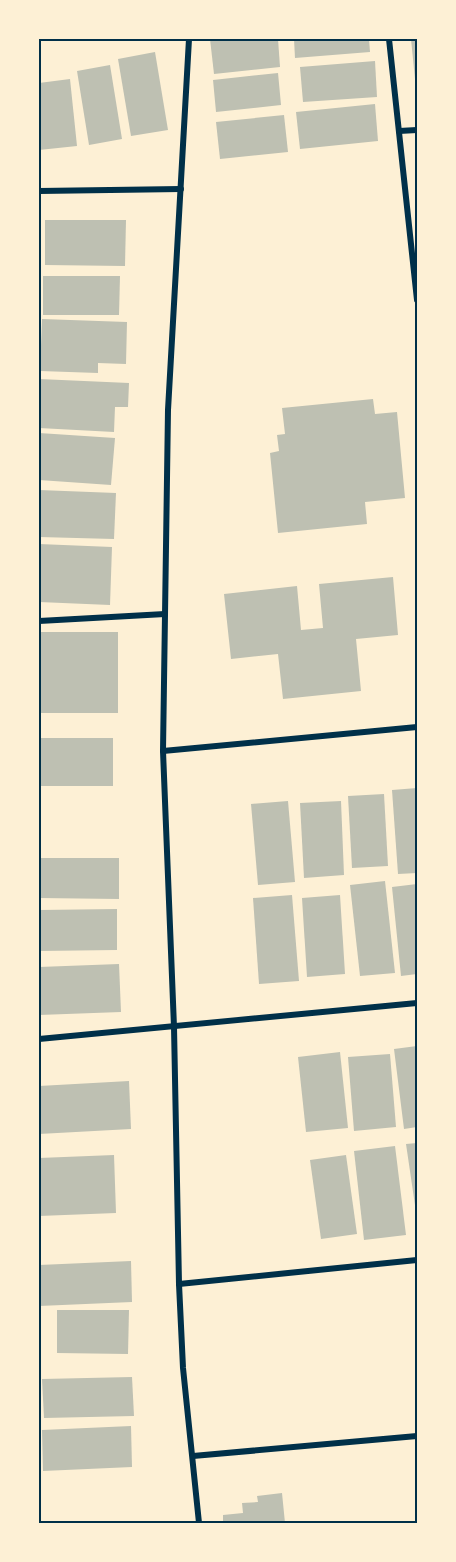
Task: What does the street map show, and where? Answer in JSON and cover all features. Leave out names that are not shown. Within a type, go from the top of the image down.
[{"type":"street","points":[[189,39],[168,410],[163,751],[174,1027],[179,1284],[183,1368],[199,1523]]},
{"type":"street","points":[[389,39],[417,300]]},
{"type":"street","points":[[399,131],[417,130]]},
{"type":"street","points":[[39,190],[181,189]]},
{"type":"street","points":[[39,621],[165,614]]},
{"type":"street","points":[[163,751],[417,727]]},
{"type":"street","points":[[39,1039],[417,1003]]},
{"type":"street","points":[[179,1284],[417,1260]]},
{"type":"street","points":[[193,1456],[417,1436]]},
{"type":"building","points":[[210,39],[278,39],[280,67],[214,74]]},
{"type":"building","points":[[294,39],[369,39],[370,52],[295,58]]},
{"type":"building","points":[[411,39],[417,39],[417,79],[415,79]]},
{"type":"building","points":[[155,52],[168,130],[131,136],[118,59]]},
{"type":"building","points":[[375,61],[377,97],[303,102],[300,67]]},
{"type":"building","points":[[110,65],[122,139],[89,145],[77,71]]},
{"type":"building","points":[[278,73],[281,105],[216,112],[213,80]]},
{"type":"building","points":[[70,79],[77,146],[39,150],[39,83]]},
{"type":"building","points":[[375,104],[378,141],[300,149],[296,112]]},
{"type":"building","points":[[284,115],[288,152],[220,159],[216,122]]},
{"type":"building","points":[[45,220],[126,220],[125,266],[45,265]]},
{"type":"building","points":[[43,276],[120,276],[119,315],[43,315]]},
{"type":"building","points":[[42,319],[127,322],[126,364],[98,363],[98,373],[40,371]]},
{"type":"building","points":[[39,379],[129,383],[128,407],[115,407],[114,432],[39,428]]},
{"type":"building","points":[[373,399],[375,414],[397,412],[405,498],[365,502],[367,524],[278,533],[270,453],[279,451],[277,435],[285,434],[282,408]]},
{"type":"building","points":[[39,433],[115,438],[111,485],[39,480]]},
{"type":"building","points":[[39,490],[116,493],[114,539],[39,537]]},
{"type":"building","points":[[39,544],[112,547],[110,605],[39,602]]},
{"type":"building","points":[[393,577],[398,635],[356,639],[361,691],[283,699],[278,654],[231,659],[224,594],[297,586],[301,630],[323,628],[319,584]]},
{"type":"building","points":[[39,632],[118,632],[118,713],[39,713]]},
{"type":"building","points":[[39,738],[113,738],[113,786],[39,786]]},
{"type":"building","points":[[417,788],[417,873],[398,874],[392,790]]},
{"type":"building","points":[[384,794],[388,866],[352,868],[348,796]]},
{"type":"building","points":[[288,801],[295,882],[258,885],[251,804]]},
{"type":"building","points":[[341,801],[344,875],[304,878],[300,803]]},
{"type":"building","points":[[39,858],[119,858],[119,899],[39,898]]},
{"type":"building","points":[[385,881],[395,973],[360,976],[350,885]]},
{"type":"building","points":[[417,884],[417,974],[401,976],[392,887]]},
{"type":"building","points":[[292,895],[299,981],[259,984],[253,898]]},
{"type":"building","points":[[340,895],[345,974],[307,977],[302,898]]},
{"type":"building","points":[[117,909],[117,950],[39,951],[39,910]]},
{"type":"building","points":[[119,964],[121,1012],[39,1015],[39,967]]},
{"type":"building","points":[[417,1046],[417,1127],[404,1129],[394,1049]]},
{"type":"building","points":[[340,1052],[348,1128],[306,1132],[298,1057]]},
{"type":"building","points":[[390,1054],[396,1127],[354,1131],[348,1057]]},
{"type":"building","points":[[129,1081],[131,1129],[39,1134],[39,1086]]},
{"type":"building","points":[[417,1143],[417,1212],[416,1212],[406,1144]]},
{"type":"building","points":[[395,1146],[406,1235],[364,1240],[354,1151]]},
{"type":"building","points":[[114,1155],[116,1213],[39,1216],[39,1158]]},
{"type":"building","points":[[346,1155],[357,1234],[321,1239],[310,1160]]},
{"type":"building","points":[[131,1261],[132,1302],[39,1306],[39,1265]]},
{"type":"building","points":[[57,1310],[129,1310],[128,1354],[57,1353]]},
{"type":"building","points":[[132,1377],[134,1416],[44,1418],[42,1379]]},
{"type":"building","points":[[131,1426],[132,1467],[43,1471],[42,1430]]},
{"type":"building","points":[[282,1493],[285,1523],[223,1523],[223,1515],[243,1513],[242,1503],[258,1502],[257,1496]]}]
